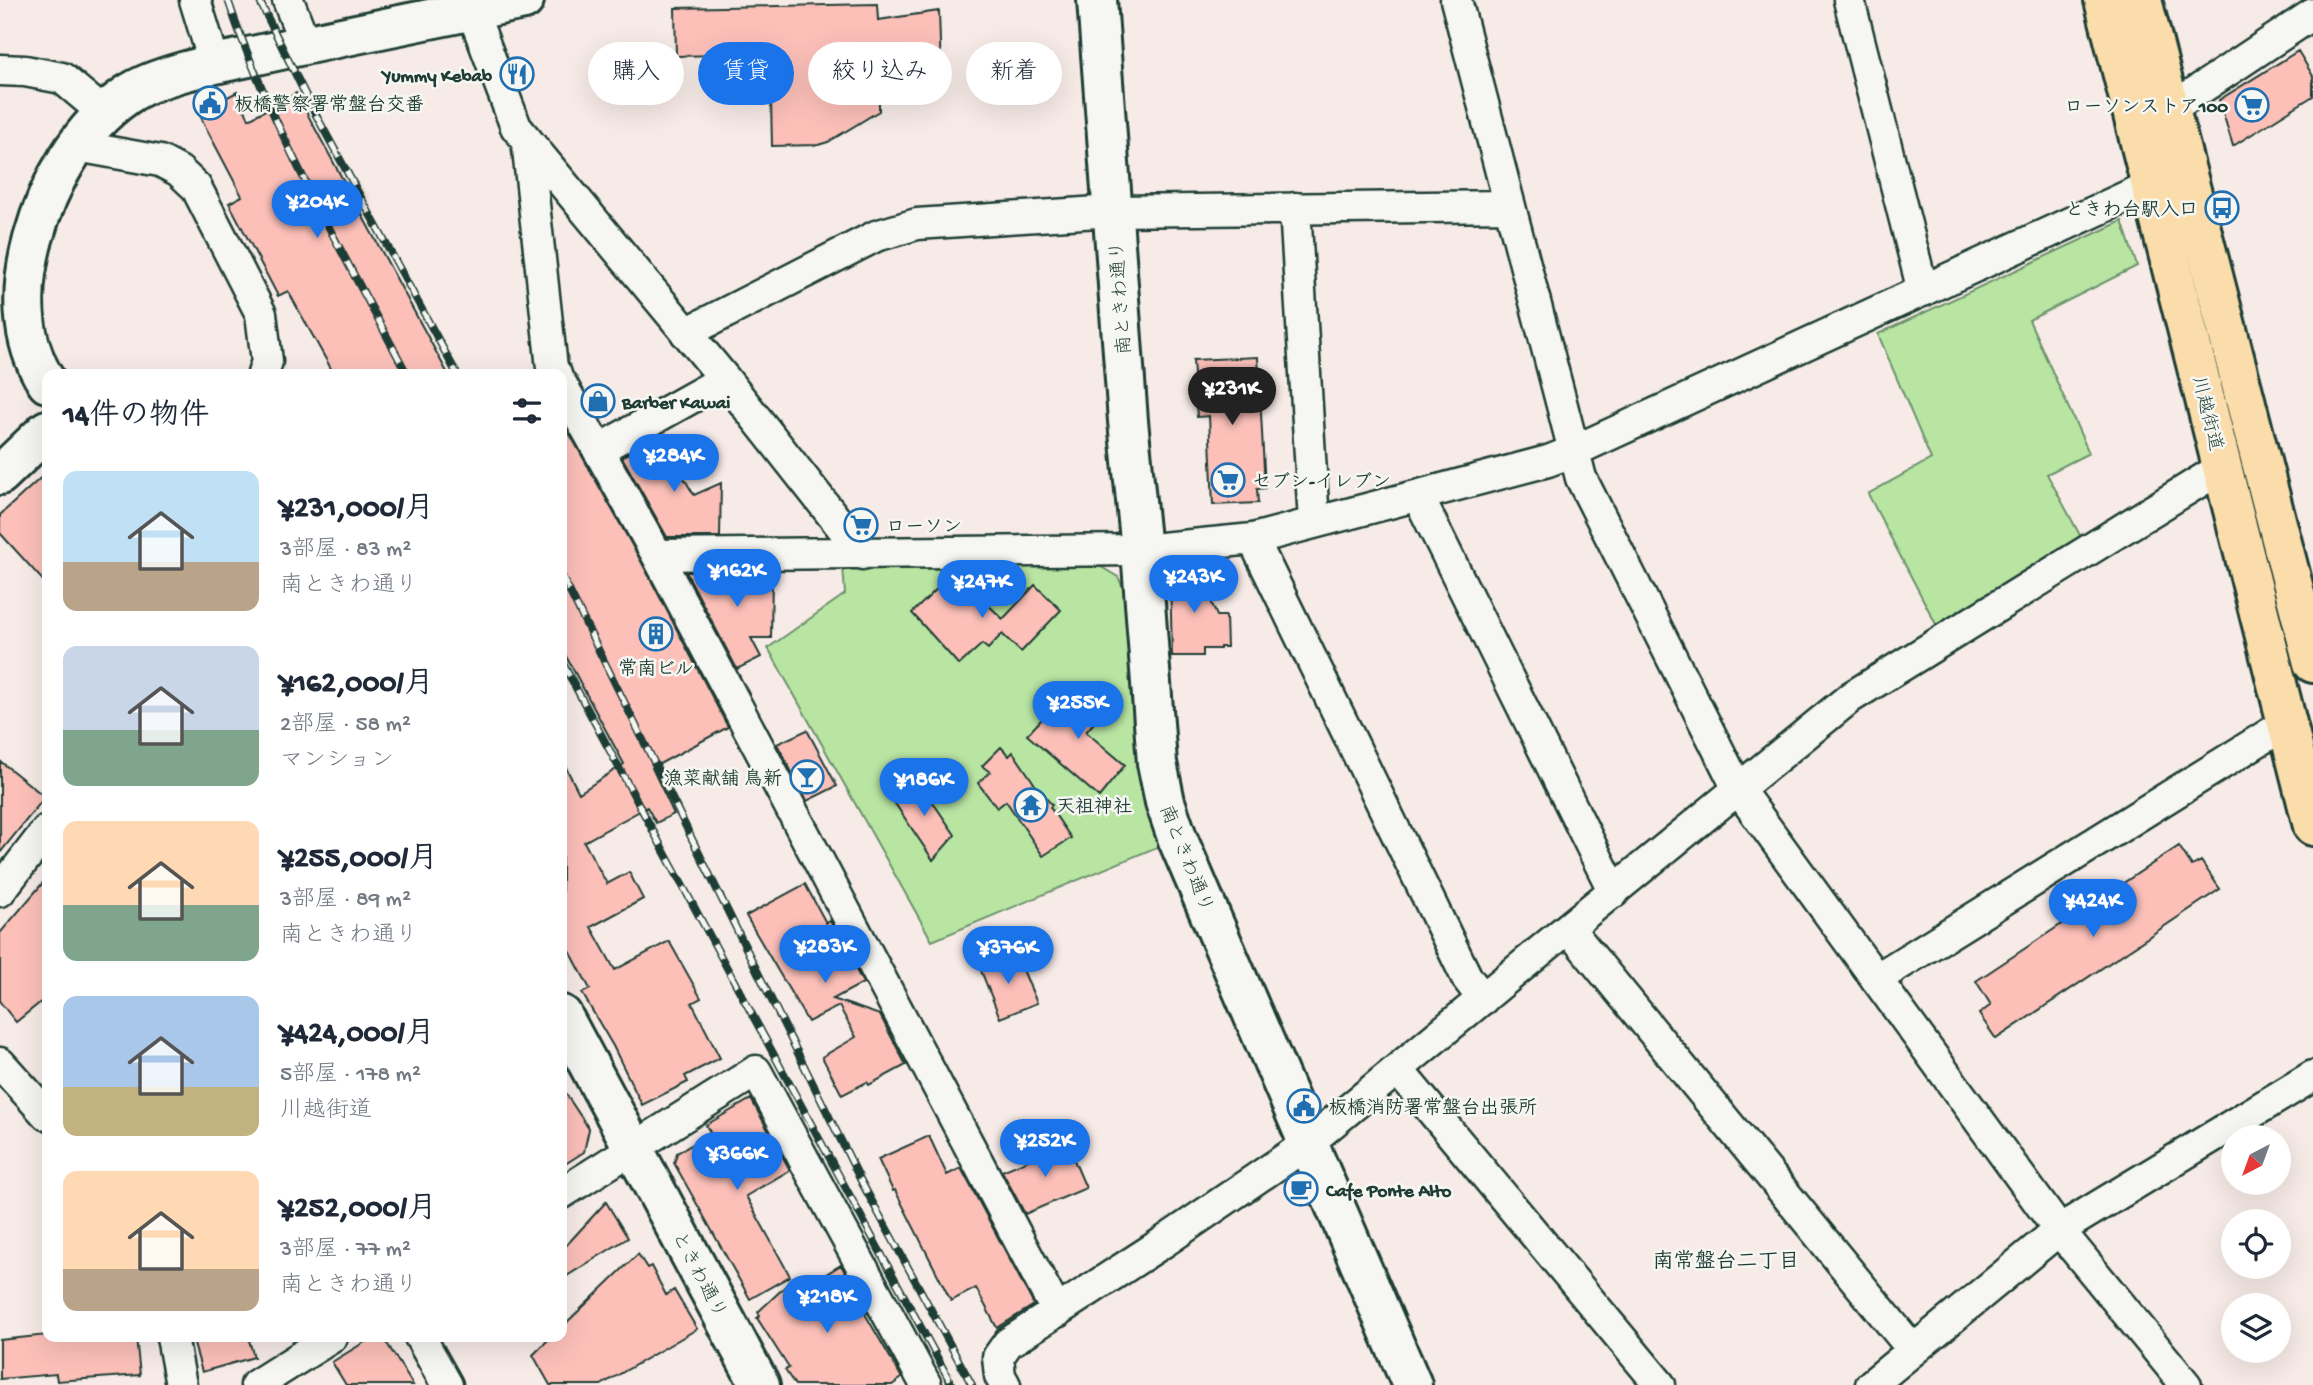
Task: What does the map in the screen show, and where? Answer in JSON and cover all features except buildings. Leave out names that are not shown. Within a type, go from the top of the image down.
[{"type":"highway","name":"川越街道","points":[[2104,0],[2313,826]]},
{"type":"highway","name":"川越街道","points":[[2142,0],[2313,663]]},
{"type":"street","points":[[195,0],[215,65]]},
{"type":"street","points":[[288,0],[306,44]]},
{"type":"street","points":[[42,371],[12,292],[31,246],[41,210],[61,168],[105,114],[126,95],[150,82],[215,65],[470,5],[524,0]]},
{"type":"street","name":"南ときわ通り","points":[[1097,0],[1128,421],[1157,763],[1165,803],[1178,840],[1307,1144],[1412,1385]]},
{"type":"street","points":[[1456,0],[1581,478],[1738,789],[2059,1230],[2186,1385]]},
{"type":"street","points":[[1849,0],[1923,291]]},
{"type":"street","points":[[470,5],[516,127],[725,379],[863,554]]},
{"type":"street","points":[[2170,110],[2313,14]]},
{"type":"street","points":[[0,70],[25,71],[62,78],[105,114]]},
{"type":"street","points":[[527,140],[553,369]]},
{"type":"street","points":[[77,146],[160,161],[179,171],[196,187],[261,314],[267,361],[265,369]]},
{"type":"street","points":[[657,555],[1141,551],[1253,539],[1548,461],[1574,451],[2152,186]]},
{"type":"street","points":[[537,215],[574,196]]},
{"type":"street","points":[[686,333],[876,236],[917,224],[1113,211],[1510,206]]},
{"type":"street","points":[[1295,208],[1314,522]]},
{"type":"street","points":[[598,450],[725,379]]},
{"type":"street","points":[[567,394],[657,555],[1057,1312]]},
{"type":"street","points":[[0,475],[42,435]]},
{"type":"street","points":[[1005,1385],[1000,1376],[998,1357],[1008,1343],[1307,1144],[1852,697],[2223,467]]},
{"type":"street","points":[[1418,496],[1614,892]]},
{"type":"street","points":[[1253,539],[1467,978],[1483,999]]},
{"type":"street","points":[[1876,979],[2287,723]]},
{"type":"street","points":[[0,891],[42,836]]},
{"type":"street","points":[[1568,928],[1913,1350]]},
{"type":"street","name":"ときわ通り","points":[[567,1024],[760,1385]]},
{"type":"street","points":[[0,1040],[22,1058],[42,1080]]},
{"type":"street","points":[[0,1063],[42,1109]]},
{"type":"street","points":[[1398,1070],[1660,1385]]},
{"type":"street","points":[[567,1190],[756,1071],[926,1385]]},
{"type":"street","points":[[1871,1385],[2059,1230],[2313,1076]]},
{"type":"street","points":[[156,1342],[164,1385]]},
{"type":"street","points":[[173,1342],[181,1385]]},
{"type":"street","points":[[256,1385],[324,1342]]},
{"type":"street","points":[[423,1342],[447,1385]]},
{"type":"green space","points":[[2122,221],[2137,266],[2029,320],[2089,453],[2047,474],[2082,539],[1939,630],[1868,494],[1931,459],[1878,334]]},
{"type":"green space","points":[[843,566],[1101,567],[1118,577],[1124,589],[1145,757],[1162,845],[932,941],[768,648],[845,594]]},
{"type":"railway","points":[[228,0],[287,144],[404,369]]},
{"type":"railway","points":[[259,0],[310,104],[454,369]]},
{"type":"railway","points":[[567,586],[862,1183],[972,1385]]},
{"type":"railway","points":[[567,671],[952,1385]]},
{"type":"place","name":"Yummy Kebab","points":[[517,74]]},
{"type":"place","name":"板橋警察署常盤台交番","points":[[210,103]]},
{"type":"place","name":"ローソンストア100","points":[[2252,105]]},
{"type":"place","name":"ときわ台駅入口","points":[[2222,208]]},
{"type":"place","name":"Barber Kawai","points":[[598,401]]},
{"type":"place","name":"セブン-イレブン","points":[[1228,480]]},
{"type":"place","name":"ローソン","points":[[861,525]]},
{"type":"place","name":"常南ビル","points":[[656,634]]},
{"type":"place","name":"漁菜献舗 鳥新","points":[[807,777]]},
{"type":"place","name":"天祖神社","points":[[1031,805]]},
{"type":"place","name":"板橋消防署常盤台出張所","points":[[1304,1106]]},
{"type":"place","name":"Cafe Ponte Alto","points":[[1301,1189]]},
{"type":"district","name":"南常盤台二丁目","points":[[1726,1260]]}]
